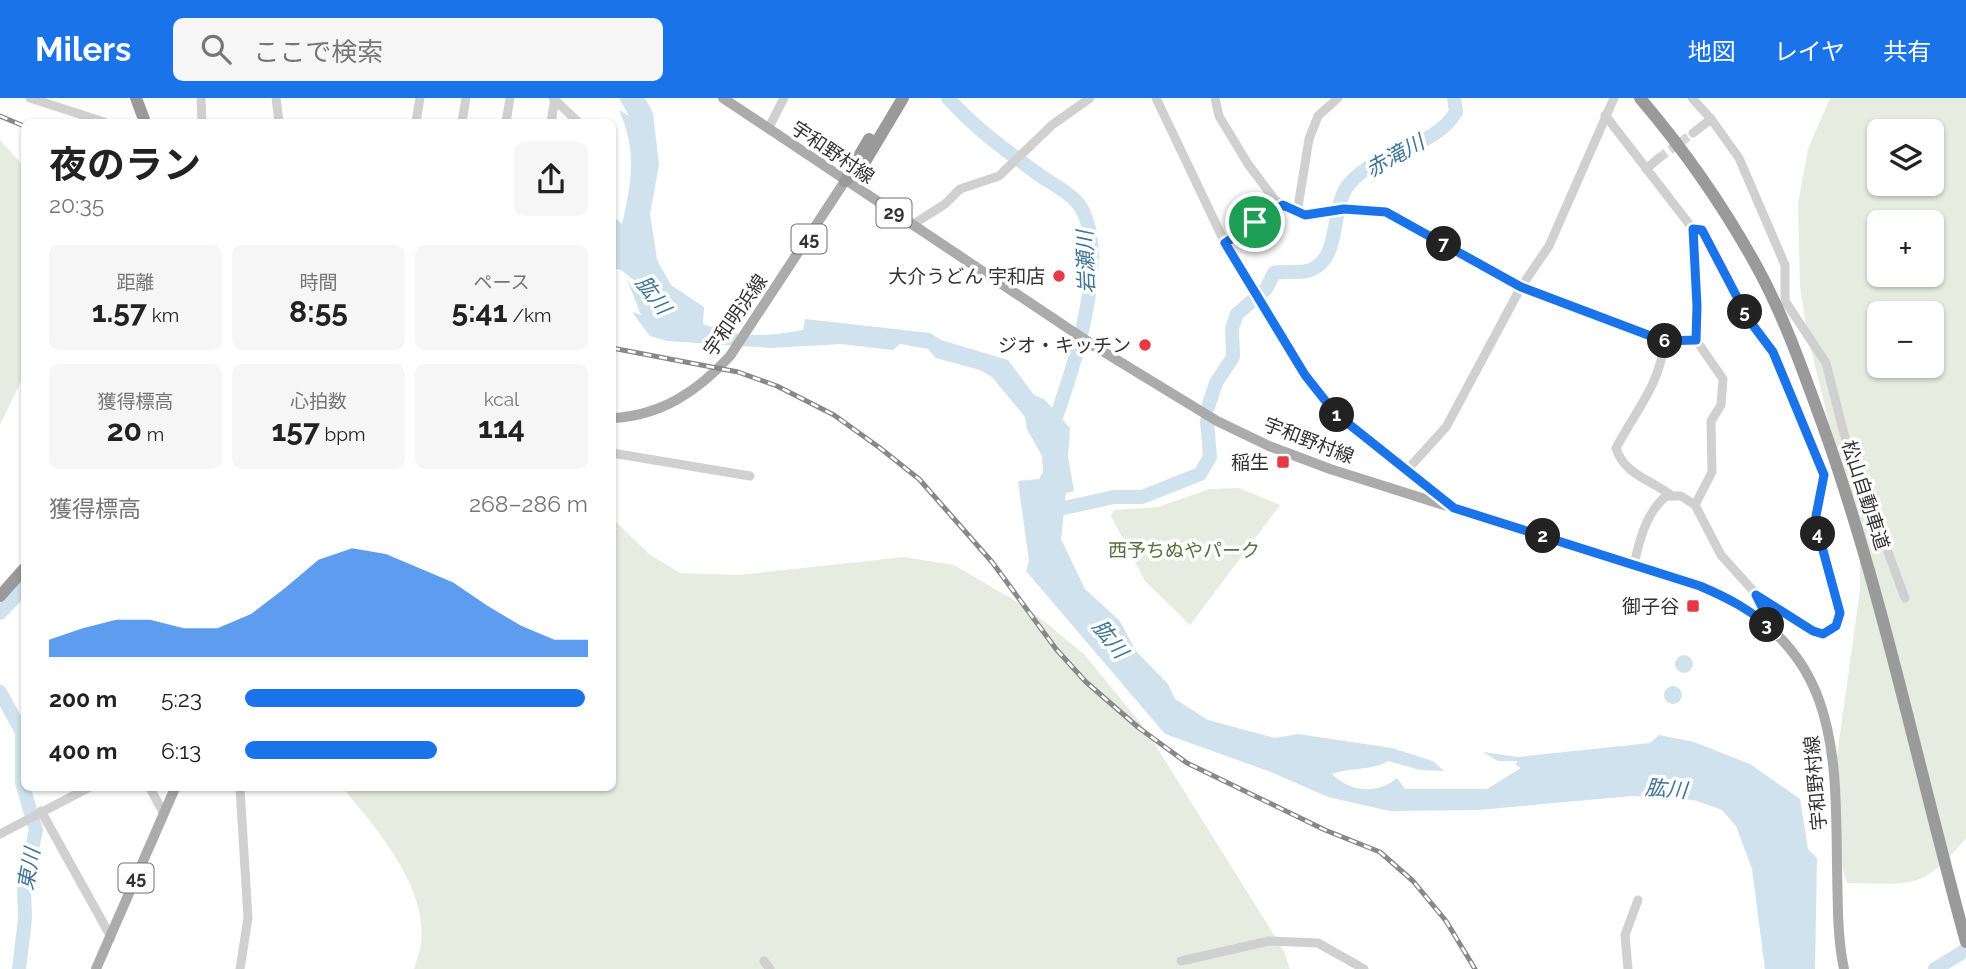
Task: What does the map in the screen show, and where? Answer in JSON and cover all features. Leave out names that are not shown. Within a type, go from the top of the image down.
[{"type":"highway","points":[[845,181],[894,98]]},
{"type":"highway","points":[[845,181],[863,165],[903,98]]},
{"type":"highway","name":"松山自動車道","points":[[1640,98],[1688,155],[1731,224],[1758,269],[1798,358],[1852,505],[1966,942]]},
{"type":"highway","points":[[139,101],[144,119]]},
{"type":"highway","points":[[0,596],[21,572]]},
{"type":"main road","name":"宇和野村線","points":[[723,98],[1099,349],[1217,421],[1269,446],[1330,469],[1634,565],[1729,598],[1764,621],[1792,650],[1814,686],[1833,747],[1838,928],[1844,969]]},
{"type":"main road","name":"宇和明浜線","points":[[616,417],[652,411],[678,400],[707,382],[730,356],[845,181]]},
{"type":"main road","name":"45","points":[[96,969],[175,791]]},
{"type":"street","points":[[30,98],[95,119]]},
{"type":"street","points":[[201,98],[202,119]]},
{"type":"street","points":[[276,98],[279,119]]},
{"type":"street","points":[[416,119],[420,98]]},
{"type":"street","points":[[462,119],[466,98]]},
{"type":"street","points":[[506,119],[510,98]]},
{"type":"street","points":[[551,119],[554,98]]},
{"type":"street","points":[[554,98],[575,119]]},
{"type":"street","points":[[768,129],[783,98]]},
{"type":"street","points":[[912,225],[944,204],[960,189],[1001,173],[1029,145],[1090,98]]},
{"type":"street","points":[[1156,98],[1225,243],[1305,375],[1335,413],[1454,508]]},
{"type":"street","points":[[1215,98],[1219,116],[1248,164],[1268,191],[1297,213],[1317,215],[1344,209],[1386,212],[1521,287],[1664,341],[1696,340]]},
{"type":"street","points":[[1297,213],[1309,139],[1318,116],[1338,98]]},
{"type":"street","points":[[1408,469],[1446,427],[1521,287],[1549,246],[1597,143],[1605,115],[1614,98]]},
{"type":"street","points":[[1692,98],[1739,158],[1785,265],[1785,301],[1826,363],[1844,434],[1905,598]]},
{"type":"street","points":[[1605,115],[1693,229],[1696,340],[1723,379],[1721,405],[1711,421],[1712,472],[1695,506]]},
{"type":"street","points":[[1693,133],[1711,119]]},
{"type":"street","points":[[1646,169],[1659,158]]},
{"type":"street","points":[[1225,243],[1283,205]]},
{"type":"street","points":[[1693,229],[1702,230],[1749,320],[1773,352],[1824,475],[1815,521],[1840,613],[1836,626],[1823,634],[1813,631],[1756,595]]},
{"type":"street","points":[[1664,341],[1663,360],[1654,383],[1616,448],[1619,460],[1632,473],[1658,485],[1672,496]]},
{"type":"street","points":[[616,454],[750,476]]},
{"type":"street","points":[[1634,565],[1639,542],[1654,508],[1666,496],[1681,496],[1695,506],[1721,555],[1756,595],[1775,633]]},
{"type":"street","points":[[0,834],[82,791]]},
{"type":"street","points":[[152,791],[164,814]]},
{"type":"street","points":[[240,791],[248,918],[240,969]]},
{"type":"street","points":[[35,815],[111,937]]},
{"type":"street","points":[[1629,969],[1625,936],[1638,900]]},
{"type":"street","points":[[1181,961],[1269,941],[1318,943],[1364,969]]},
{"type":"green space","points":[[1830,98],[1966,98],[1966,838],[1938,868],[1914,881],[1902,883],[1847,883],[1834,840],[1836,763],[1860,590],[1860,546],[1838,483],[1827,415],[1807,333],[1800,287],[1798,204],[1808,149]]},
{"type":"green space","points":[[0,140],[21,164],[21,381],[0,425]]},
{"type":"green space","name":"西予ちぬやパーク","points":[[1239,488],[1280,505],[1190,625],[1145,581],[1111,516],[1114,510],[1158,507],[1210,489]]},
{"type":"green space","points":[[616,522],[649,554],[680,573],[739,575],[904,557],[954,565],[1029,609],[1084,654],[1146,730],[1284,951],[1290,969],[414,969],[421,943],[421,922],[416,901],[397,860],[345,791],[616,791]]},
{"type":"water","name":"肱川","points":[[619,98],[645,98],[653,113],[659,165],[650,214],[657,260],[671,285],[704,307],[703,324],[729,332],[764,335],[803,330],[805,319],[930,333],[941,340],[1008,360],[1034,395],[1044,399],[1070,428],[1068,457],[1074,491],[1066,493],[1061,539],[1085,589],[1120,621],[1135,650],[1168,684],[1175,699],[1208,720],[1275,738],[1298,734],[1392,748],[1433,761],[1444,771],[1420,770],[1388,761],[1332,774],[1355,788],[1381,787],[1397,778],[1405,789],[1487,789],[1521,768],[1516,765],[1517,761],[1498,761],[1483,752],[1518,757],[1650,743],[1659,735],[1694,742],[1750,764],[1800,799],[1808,849],[1817,858],[1815,969],[1765,969],[1752,869],[1736,826],[1722,810],[1694,800],[1632,796],[1478,810],[1390,811],[1328,797],[1271,772],[1165,734],[1026,571],[1029,561],[1018,481],[1039,479],[1043,472],[1042,456],[1027,429],[1025,417],[992,377],[980,370],[936,358],[928,349],[900,344],[893,350],[841,344],[771,348],[667,341],[650,336],[632,312],[641,315],[627,279],[633,288],[635,281],[616,269],[616,219],[622,224],[631,167],[628,139],[619,110],[629,116]]},
{"type":"water","points":[[1684,655],[1690,658],[1693,664],[1690,670],[1684,673],[1678,670],[1675,664],[1678,658]]},
{"type":"water","points":[[1669,686],[1677,686],[1682,695],[1680,702],[1669,704],[1664,699],[1664,691]]},
{"type":"waterway","name":"岩瀬川","points":[[948,98],[991,138],[1073,198],[1088,223],[1092,250],[1085,315],[1078,349],[1051,431]]},
{"type":"waterway","name":"赤滝川","points":[[1208,407],[1216,383],[1233,357],[1232,328],[1237,314],[1266,289],[1274,273],[1307,271],[1319,265],[1331,245],[1339,205],[1350,183],[1376,163],[1435,134],[1456,112],[1454,98]]},
{"type":"waterway","name":"赤滝川","points":[[1050,511],[1114,497],[1142,497],[1200,474],[1210,457],[1207,421]]},
{"type":"waterway","points":[[0,613],[21,591]]},
{"type":"waterway","name":"東川","points":[[0,692],[21,730]]},
{"type":"waterway","name":"東川","points":[[19,969],[25,919],[24,886],[36,830],[24,791]]},
{"type":"waterway","points":[[1935,969],[1966,950]]},
{"type":"tunnel","points":[[1659,158],[1693,133]]},
{"type":"railway","points":[[0,116],[21,125]]},
{"type":"railway","points":[[616,349],[738,372],[777,386],[834,415],[880,448],[919,479],[992,562],[1056,649],[1086,682],[1139,728],[1187,763],[1325,830],[1380,852],[1413,881],[1446,921],[1475,969]]},
{"type":"place","name":"大介うどん 宇和店","points":[[1059,276]]},
{"type":"place","name":"ジオ・キッチン","points":[[1145,345]]},
{"type":"place","name":"稲生","points":[[1283,462]]},
{"type":"place","name":"御子谷","points":[[1693,606]]},
{"type":"route","points":[[1283,205],[1293,212],[1305,215],[1344,209],[1374,209],[1386,212],[1521,287],[1664,341],[1696,340],[1693,229],[1702,230],[1749,320],[1773,352],[1824,475],[1815,521],[1840,613],[1836,626],[1823,634],[1813,631],[1760,595],[1756,595],[1775,633],[1764,621],[1729,598],[1700,586],[1454,508],[1335,413],[1305,375],[1225,243],[1255,222],[1283,205]]}]
